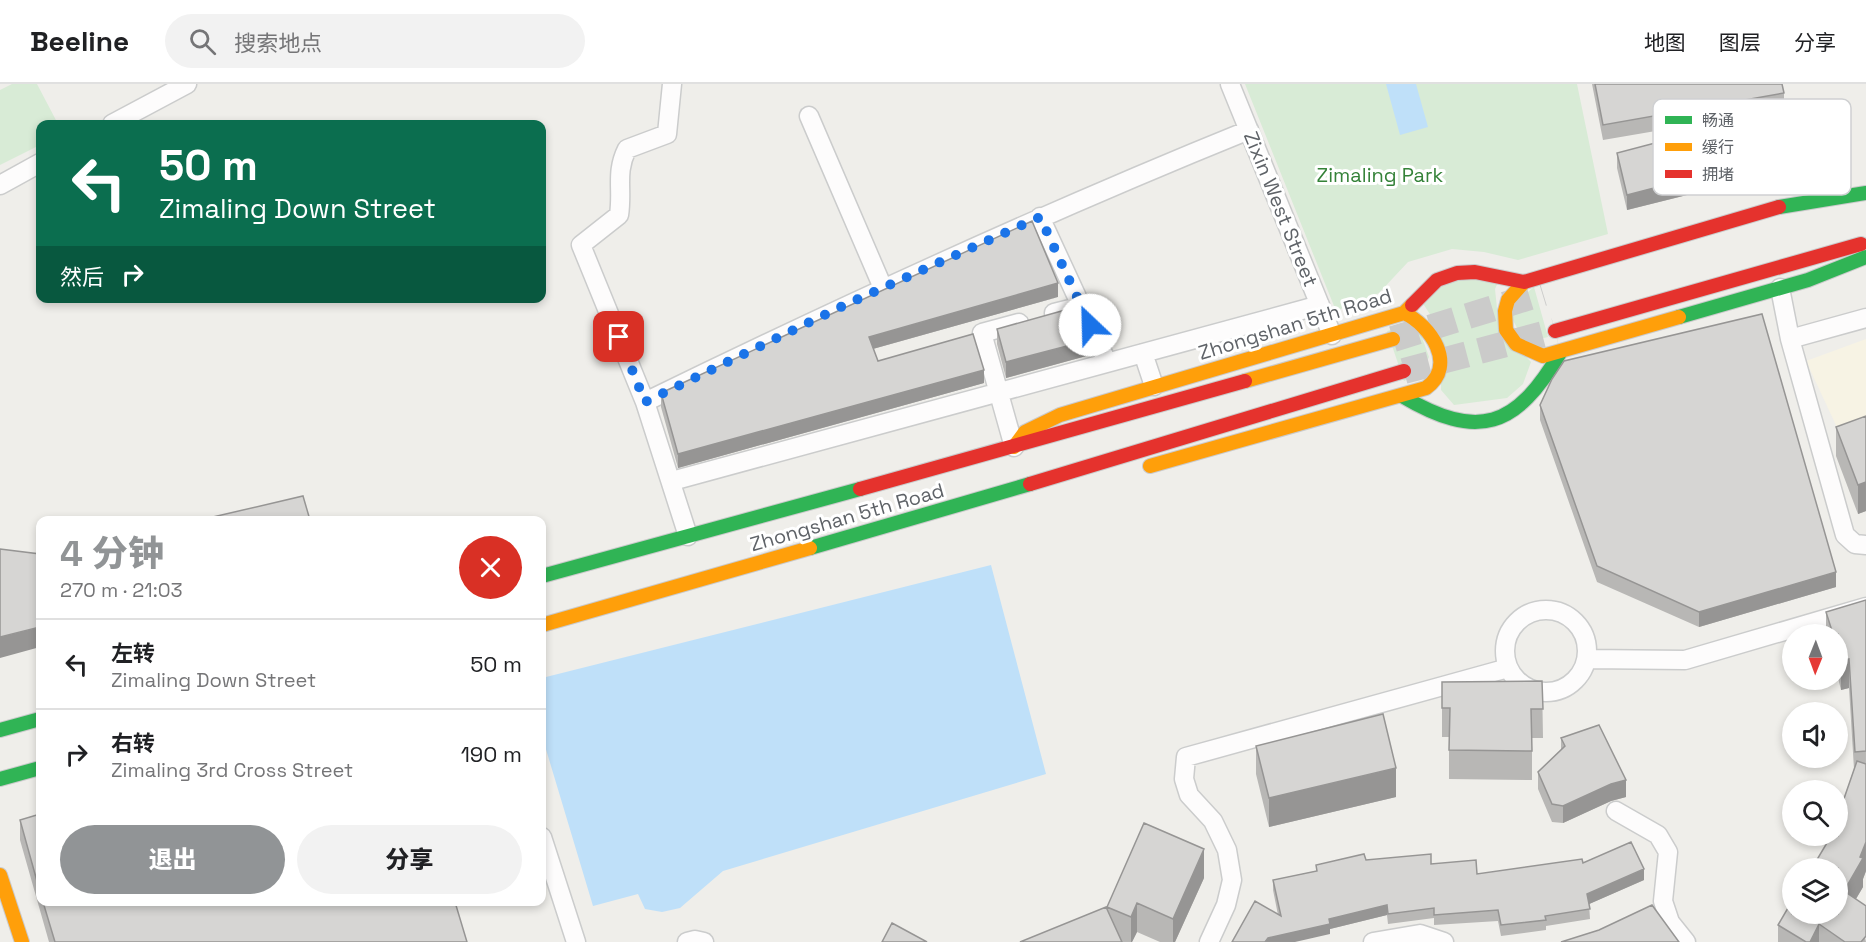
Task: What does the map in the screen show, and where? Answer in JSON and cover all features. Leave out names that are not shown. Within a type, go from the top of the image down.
[{"type":"main road","name":"Zhongshan 5th Road","points":[[1014,447],[1025,432],[1039,423],[1154,386],[1404,313],[1437,280],[1457,273],[1476,272],[1524,282],[1792,203],[1866,193]]},
{"type":"main road","points":[[1797,219],[1866,199]]},
{"type":"main road","points":[[1555,331],[1866,243]]},
{"type":"main road","points":[[1524,282],[1508,299],[1505,318],[1508,334],[1517,348],[1529,354],[1543,356],[1560,353],[1780,288],[1839,269],[1866,257]]},
{"type":"main road","points":[[1134,470],[1402,396],[1430,385],[1439,373],[1440,356],[1427,325],[1417,317],[1404,313]]},
{"type":"main road","name":"Zhongshan 5th Road","points":[[546,575],[1014,447],[1393,339]]},
{"type":"main road","points":[[1402,396],[1421,409],[1446,420],[1466,423],[1494,420],[1521,408],[1539,388],[1560,353]]},
{"type":"main road","name":"Zhongshan 5th Road","points":[[546,623],[1023,486],[1404,371]]},
{"type":"main road","points":[[1023,486],[1067,488]]},
{"type":"main road","points":[[0,730],[36,720]]},
{"type":"main road","points":[[0,779],[36,769]]},
{"type":"main road","points":[[0,875],[22,942]]},
{"type":"street","points":[[120,120],[187,84]]},
{"type":"street","points":[[672,84],[668,102],[667,134],[627,149],[618,176],[622,198],[619,215],[581,245],[645,402],[688,536]]},
{"type":"street","name":"Zixin West Street","points":[[1230,84],[1332,335]]},
{"type":"street","points":[[809,116],[884,288]]},
{"type":"street","points":[[645,402],[884,288],[1040,217],[1249,130]]},
{"type":"street","points":[[0,185],[36,165]]},
{"type":"street","points":[[1040,217],[1107,362]]},
{"type":"street","points":[[1780,288],[1790,339],[1845,534],[1855,544],[1866,545]]},
{"type":"street","points":[[1014,447],[982,333],[1082,306]]},
{"type":"street","points":[[672,481],[1320,306]]},
{"type":"street","points":[[1790,339],[1866,318]]},
{"type":"street","points":[[1143,353],[1154,386]]},
{"type":"street","points":[[1587,659],[1685,660],[1866,606]]},
{"type":"street","points":[[1542,610],[1556,611],[1578,624],[1585,636],[1587,659],[1579,677],[1568,687],[1555,692],[1540,692],[1527,688],[1515,679],[1508,668],[1505,649],[1510,631],[1524,617],[1542,610]]},
{"type":"street","points":[[1209,942],[1226,905],[1232,880],[1227,850],[1213,822],[1190,795],[1184,779],[1186,758],[1508,668]]},
{"type":"street","points":[[1617,811],[1658,835],[1668,852],[1663,901],[1670,922],[1686,942]]},
{"type":"street","points":[[546,849],[576,942]]},
{"type":"street","points":[[1644,910],[1663,901]]},
{"type":"street","points":[[1373,942],[1420,934],[1444,942]]},
{"type":"street","points":[[687,942],[704,942]]},
{"type":"shaded area","points":[[1866,339],[1866,511],[1848,451],[1806,361]]},
{"type":"green space","points":[[12,84],[37,84],[56,120],[36,120],[36,147],[0,165],[0,90]]},
{"type":"green space","name":"Zimaling Park","points":[[1245,84],[1577,84],[1608,234],[1518,260],[1484,252],[1452,249],[1408,262],[1379,293],[1336,311]]},
{"type":"green space","points":[[1500,278],[1495,289],[1499,328],[1531,362],[1523,384],[1507,398],[1454,405],[1441,390],[1441,331],[1420,299],[1450,280]]},
{"type":"green space","points":[[1534,287],[1548,337],[1531,341],[1523,339],[1507,309]]},
{"type":"green space","points":[[1404,326],[1420,332],[1429,357],[1421,373],[1404,381],[1387,331]]},
{"type":"water","points":[[1386,84],[1416,84],[1428,127],[1400,135]]},
{"type":"water","points":[[991,565],[1046,774],[723,871],[680,908],[662,912],[645,909],[638,894],[593,906],[546,749],[546,677]]},
{"type":"building","points":[[1595,84],[1782,84],[1784,93],[1750,99],[1653,99],[1653,116],[1603,125]]},
{"type":"building","points":[[1653,144],[1653,188],[1627,195],[1617,153]]},
{"type":"building","points":[[1032,221],[1058,283],[869,337],[878,361],[973,334],[984,370],[678,454],[661,393]]},
{"type":"building","points":[[1076,307],[1090,340],[1006,362],[997,329]]},
{"type":"building","points":[[1762,314],[1836,572],[1699,612],[1597,566],[1540,405],[1552,379],[1564,361]]},
{"type":"building","points":[[1866,416],[1866,482],[1858,485],[1836,427]]},
{"type":"building","points":[[303,496],[309,516],[217,516]]},
{"type":"building","points":[[0,549],[36,554],[36,628],[0,637]]},
{"type":"building","points":[[1866,600],[1866,751],[1855,752],[1848,659],[1848,624],[1830,624],[1826,612]]},
{"type":"building","points":[[1542,681],[1543,709],[1531,709],[1532,751],[1449,750],[1450,708],[1442,708],[1442,682]]},
{"type":"building","points":[[1383,714],[1396,768],[1269,798],[1256,746]]},
{"type":"building","points":[[1599,725],[1626,780],[1611,784],[1563,806],[1552,804],[1538,772],[1565,746],[1561,738]]},
{"type":"building","points":[[1857,761],[1866,764],[1866,842],[1860,857],[1863,858],[1848,884],[1848,858],[1818,858],[1825,846],[1848,846],[1848,787]]},
{"type":"building","points":[[36,815],[36,878],[20,820]]},
{"type":"building","points":[[1144,823],[1204,849],[1173,919],[1137,903],[1131,917],[1107,907]]},
{"type":"building","points":[[1631,842],[1644,869],[1587,894],[1590,909],[1545,916],[1546,920],[1501,925],[1498,910],[1434,915],[1434,908],[1388,914],[1387,905],[1329,919],[1330,924],[1268,938],[1265,942],[1232,942],[1255,901],[1281,916],[1273,880],[1317,871],[1316,865],[1364,854],[1366,860],[1431,854],[1431,864],[1476,860],[1477,874],[1582,859],[1583,863]]},
{"type":"building","points":[[1848,894],[1866,906],[1866,936],[1861,942],[1845,942],[1819,924],[1848,924]]},
{"type":"building","points":[[1652,905],[1679,942],[1561,942],[1599,930]]},
{"type":"building","points":[[44,906],[456,906],[467,942],[55,942]]},
{"type":"building","points":[[1106,907],[1122,942],[1020,942]]},
{"type":"building","points":[[1782,918],[1782,924],[1819,924],[1810,942],[1806,942],[1778,925]]},
{"type":"building","points":[[892,923],[927,942],[882,942]]},
{"type":"tunnel","points":[[1393,339],[1543,293]]},
{"type":"tunnel","points":[[1404,371],[1555,331]]},
{"type":"traffic: fast","points":[[1779,207],[1866,193]]},
{"type":"traffic: fast","points":[[1679,317],[1808,280],[1866,257]]},
{"type":"traffic: fast","points":[[1402,396],[1453,419],[1474,422],[1493,420],[1511,411],[1527,398],[1544,378],[1560,353]]},
{"type":"traffic: fast","points":[[810,548],[1030,484]]},
{"type":"traffic: fast","points":[[546,575],[860,489]]},
{"type":"traffic: fast","points":[[0,730],[36,720]]},
{"type":"traffic: fast","points":[[0,779],[36,769]]},
{"type":"traffic: slow","points":[[1524,282],[1508,300],[1505,311],[1506,330],[1516,344],[1543,356],[1679,317]]},
{"type":"traffic: slow","points":[[1014,447],[1025,432],[1060,415],[1404,313],[1412,305]]},
{"type":"traffic: slow","points":[[1150,466],[1426,388],[1435,379],[1440,368],[1437,346],[1423,327],[1404,313]]},
{"type":"traffic: slow","points":[[1245,381],[1393,339]]},
{"type":"traffic: slow","points":[[546,624],[810,548]]},
{"type":"traffic: slow","points":[[0,875],[22,942]]},
{"type":"traffic: jam","points":[[1412,305],[1437,280],[1457,273],[1475,272],[1524,282],[1779,207]]},
{"type":"traffic: jam","points":[[1555,331],[1861,244]]},
{"type":"traffic: jam","points":[[1030,484],[1404,371]]},
{"type":"traffic: jam","points":[[860,489],[1245,381]]},
{"type":"route","points":[[619,337],[645,402],[845,305],[1040,217],[1090,325]]}]
